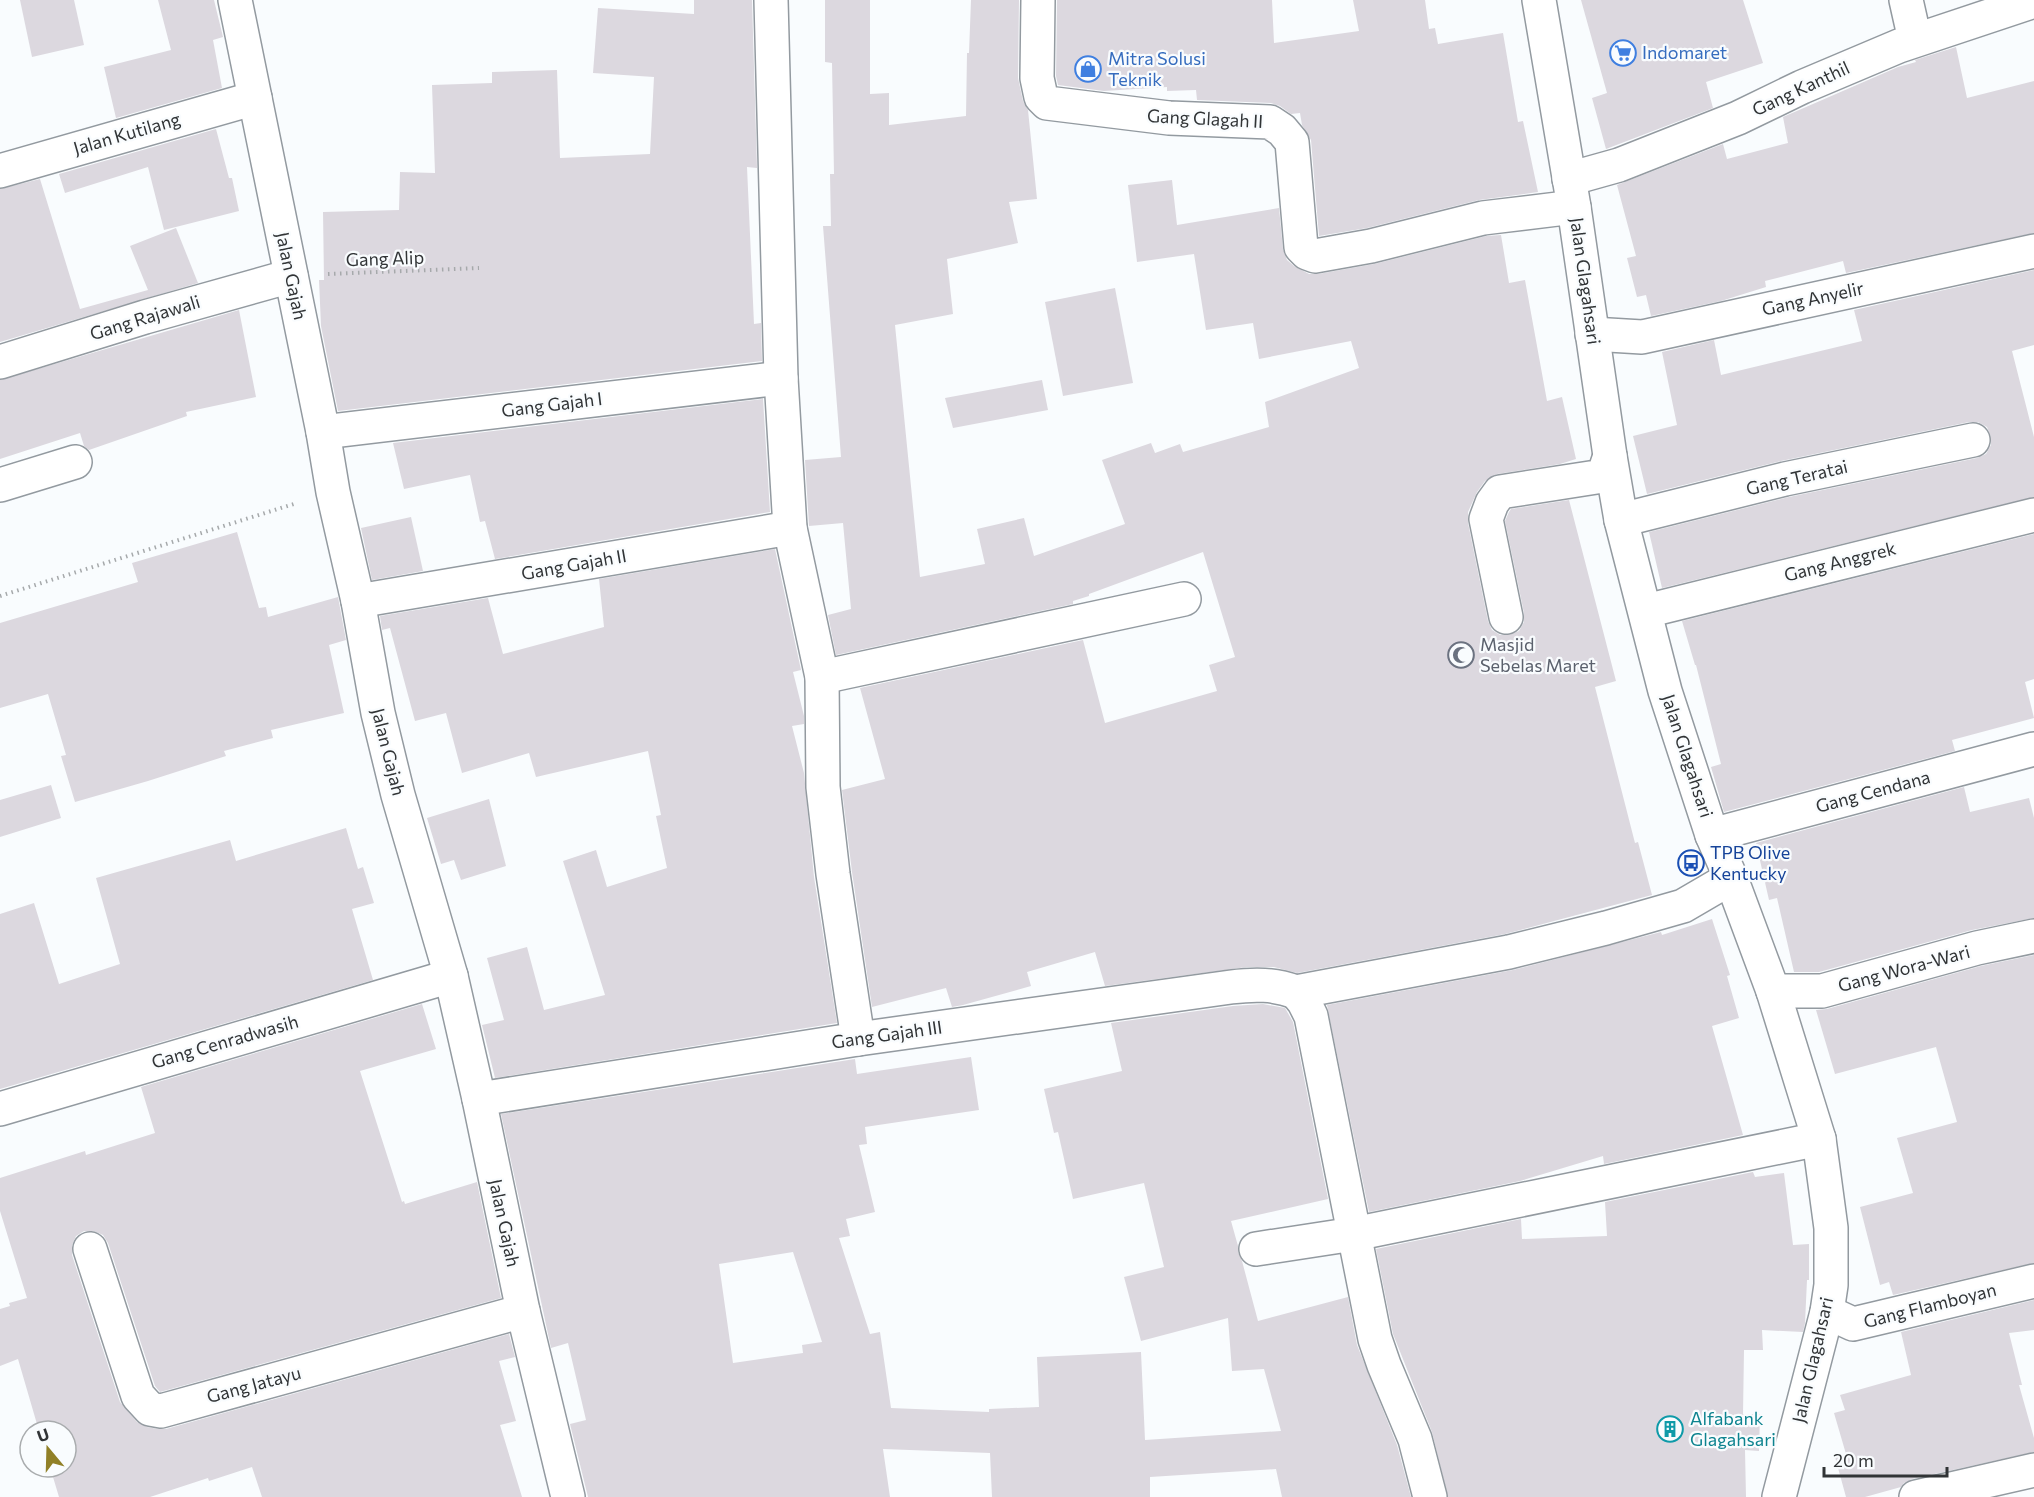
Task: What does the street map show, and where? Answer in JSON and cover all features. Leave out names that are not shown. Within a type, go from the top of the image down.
[{"type":"street","name":"Jalan Gajah","points":[[235,0],[323,432],[333,492],[358,602],[378,713],[398,795],[451,976],[479,1099],[522,1311],[568,1497]]},
{"type":"street","points":[[771,0],[781,378],[789,528],[822,677],[823,787],[833,874],[858,1039]]},
{"type":"street","name":"Gang Glagah II","points":[[1038,0],[1037,78],[1041,97],[1047,103],[1169,118],[1270,122],[1282,130],[1292,141],[1301,247],[1307,253],[1315,256],[1371,246],[1571,193]]},
{"type":"street","name":"Jalan Glagahsari","points":[[1539,0],[1622,520],[1665,691],[1712,835],[1731,878],[1773,991],[1819,1139],[1831,1228],[1831,1285],[1827,1312],[1779,1497]]},
{"type":"street","points":[[1906,0],[1915,40]]},
{"type":"street","name":"Gang Kanthil","points":[[1571,193],[1619,165],[1738,118],[1802,87],[1915,40],[2034,1]]},
{"type":"street","name":"Jalan Kutilang","points":[[0,171],[255,98]]},
{"type":"street","name":"Gang Anyelir","points":[[1592,334],[1642,337],[2034,251]]},
{"type":"street","name":"Gang Rajawali","points":[[0,362],[145,317],[291,276]]},
{"type":"street","name":"Gang Gajah I","points":[[323,432],[781,378]]},
{"type":"street","name":"Gang Teratai","points":[[1622,520],[1785,479],[1973,440]]},
{"type":"street","points":[[1506,617],[1486,519],[1492,502],[1500,492],[1603,476],[1610,456]]},
{"type":"street","points":[[0,485],[75,462]]},
{"type":"street","name":"Gang Anggrek","points":[[1646,611],[2034,515]]},
{"type":"street","name":"Gang Gajah II","points":[[358,602],[789,528]]},
{"type":"street","points":[[822,677],[1184,599]]},
{"type":"street","name":"Gang Cendana","points":[[1712,835],[2034,749]]},
{"type":"street","points":[[1430,1497],[1415,1439],[1384,1365],[1376,1339],[1311,1016],[1296,992],[1509,952],[1606,928],[1683,906],[1731,878]]},
{"type":"street","name":"Gang Wora-Wari","points":[[1773,991],[1822,991],[1977,948],[2034,936]]},
{"type":"street","name":"Gang Cenradwasih","points":[[0,1109],[451,976]]},
{"type":"street","name":"Gang Gajah III","points":[[479,1099],[858,1039],[1258,984],[1281,986],[1296,992]]},
{"type":"street","points":[[1256,1249],[1354,1234],[1819,1139]]},
{"type":"street","name":"Gang Jatayu","points":[[90,1249],[138,1396],[150,1409],[161,1411],[522,1311]]},
{"type":"street","name":"Gang Flamboyan","points":[[1827,1312],[1853,1324],[2034,1281]]},
{"type":"street","points":[[1916,1497],[2034,1470]]},
{"type":"path","name":"Gang Alip","points":[[291,276],[479,268]]},
{"type":"path","points":[[0,596],[333,492]]},
{"type":"building","points":[[20,0],[74,0],[84,45],[32,57]]},
{"type":"building","points":[[158,0],[214,0],[223,37],[213,40],[222,88],[116,118],[104,67],[171,50]]},
{"type":"building","points":[[694,0],[752,0],[757,168],[747,167],[754,324],[761,323],[762,361],[338,411],[321,326],[319,280],[324,280],[323,212],[399,210],[400,172],[435,173],[432,85],[492,83],[492,72],[557,70],[560,158],[650,154],[654,77],[593,73],[598,8],[694,14]]},
{"type":"building","points":[[825,0],[870,0],[870,94],[889,93],[889,125],[966,116],[971,0],[1019,0],[1018,78],[1023,101],[1028,110],[1037,199],[1009,202],[1018,243],[947,259],[953,314],[895,325],[920,577],[985,564],[977,529],[1024,518],[1034,556],[1125,524],[1102,460],[1151,443],[1155,453],[1180,444],[1183,452],[1269,427],[1265,402],[1359,368],[1351,341],[1259,359],[1253,323],[1206,330],[1194,254],[1137,262],[1128,185],[1172,180],[1177,225],[1279,208],[1283,249],[1287,260],[1309,274],[1374,264],[1486,236],[1501,235],[1509,283],[1525,280],[1547,401],[1562,397],[1576,459],[1560,464],[1497,474],[1485,481],[1477,492],[1468,512],[1468,523],[1488,621],[1492,630],[1500,635],[1509,635],[1519,631],[1524,622],[1505,521],[1511,509],[1569,500],[1616,681],[1595,687],[1635,843],[1638,842],[1652,895],[1505,934],[1297,973],[1274,967],[1247,967],[1105,986],[1095,952],[1027,972],[1031,986],[963,1005],[952,1007],[946,988],[872,1007],[842,790],[885,779],[860,688],[1083,640],[1105,723],[1217,691],[1209,665],[1235,657],[1203,552],[1089,594],[1089,596],[1073,601],[1073,604],[836,655],[828,615],[851,609],[843,523],[809,526],[805,460],[841,457],[823,226],[831,226],[830,174],[834,174],[832,63],[825,62]]},
{"type":"building","points":[[1057,0],[1272,0],[1274,43],[1359,31],[1353,0],[1425,0],[1429,29],[1435,28],[1438,44],[1503,33],[1518,122],[1523,121],[1538,192],[1479,200],[1367,228],[1319,236],[1311,140],[1302,125],[1300,113],[1291,114],[1271,103],[1197,100],[1196,90],[1167,91],[1167,87],[1104,91],[1058,85],[1056,76]]},
{"type":"building","points":[[1581,0],[1743,0],[1763,63],[1706,82],[1713,108],[1606,149],[1592,98],[1607,93]]},
{"type":"building","points":[[1956,47],[1967,98],[2034,81],[2034,233],[1846,273],[1843,261],[1765,281],[1766,287],[1721,301],[1651,316],[1646,295],[1637,297],[1627,258],[1636,256],[1617,185],[1723,144],[1727,159],[1788,143],[1783,117],[1898,67],[1916,62],[1915,60]]},
{"type":"building","points":[[216,129],[229,178],[232,178],[239,211],[164,230],[148,167],[65,193],[59,174]]},
{"type":"building","points":[[40,179],[80,309],[148,290],[130,246],[176,228],[198,283],[0,342],[0,189]]},
{"type":"building","points":[[2034,270],[2034,345],[2012,351],[2034,437],[2034,497],[1662,588],[1649,532],[1789,497],[1977,458],[1986,454],[1991,445],[1991,437],[1987,427],[1978,422],[1969,422],[1781,461],[1647,494],[1633,436],[1677,425],[1662,352],[1714,340],[1721,375],[1862,341],[1854,310]]},
{"type":"building","points":[[1115,288],[1133,383],[1063,396],[1045,302]]},
{"type":"building","points":[[239,310],[256,397],[186,412],[187,416],[89,450],[84,446],[80,433],[0,459],[0,380]]},
{"type":"building","points":[[1042,380],[1048,410],[953,428],[945,398]]},
{"type":"building","points":[[763,399],[770,512],[495,559],[485,521],[480,522],[470,475],[404,489],[393,443]]},
{"type":"building","points":[[411,517],[423,571],[372,580],[361,528]]},
{"type":"building","points":[[237,532],[259,608],[266,607],[268,617],[338,597],[346,640],[329,645],[344,713],[271,730],[273,738],[224,751],[226,756],[75,802],[61,756],[66,755],[48,694],[0,708],[0,623],[138,582],[132,563]]},
{"type":"building","points":[[2034,534],[2034,679],[2025,682],[2034,718],[1952,740],[1955,751],[1724,812],[1711,767],[1721,764],[1696,665],[1682,621]]},
{"type":"building","points":[[775,549],[801,670],[793,672],[804,724],[792,726],[804,773],[814,877],[837,1023],[495,1078],[482,1025],[504,1020],[487,958],[527,947],[544,1010],[605,995],[563,861],[596,850],[607,887],[667,868],[656,816],[661,815],[648,751],[536,777],[529,753],[462,773],[446,713],[415,721],[390,628],[382,630],[380,616],[488,598],[503,654],[604,627],[599,579]]},
{"type":"building","points":[[51,785],[61,818],[0,837],[0,800]]},
{"type":"building","points":[[1964,787],[1970,812],[2029,798],[2034,818],[2034,918],[1972,930],[1819,972],[1794,972],[1777,898],[1769,900],[1756,843]]},
{"type":"building","points":[[489,799],[506,866],[461,880],[454,860],[441,864],[427,818]]},
{"type":"building","points":[[346,828],[358,869],[363,867],[374,903],[352,909],[373,980],[0,1089],[0,914],[34,903],[59,984],[120,964],[96,878],[230,840],[236,861]]},
{"type":"building","points":[[1712,919],[1730,975],[1727,976],[1739,1018],[1712,1026],[1743,1135],[1604,1164],[1603,1156],[1520,1181],[1369,1212],[1327,1005],[1513,970],[1661,932],[1662,935]]},
{"type":"building","points":[[2034,955],[2034,1263],[1893,1295],[1889,1282],[1880,1285],[1860,1207],[1913,1193],[1897,1138],[1957,1122],[1936,1047],[1835,1074],[1816,1010],[1827,1009],[1981,966]]},
{"type":"building","points":[[422,1004],[436,1049],[360,1071],[402,1202],[404,1201],[405,1204],[477,1182],[501,1298],[160,1392],[155,1386],[108,1243],[103,1235],[94,1231],[84,1231],[76,1236],[72,1245],[72,1255],[120,1402],[137,1422],[158,1429],[166,1429],[509,1334],[515,1357],[499,1361],[516,1421],[500,1425],[522,1497],[262,1497],[252,1467],[209,1481],[208,1478],[150,1497],[59,1497],[54,1479],[78,1479],[78,1419],[36,1419],[18,1359],[0,1366],[0,1309],[10,1306],[9,1303],[27,1298],[0,1211],[0,1178],[85,1151],[86,1155],[155,1133],[141,1087]]},
{"type":"building","points":[[1263,1004],[1285,1008],[1293,1022],[1328,1199],[1231,1221],[1258,1321],[1348,1297],[1357,1345],[1397,1445],[1411,1497],[1282,1497],[1276,1469],[1150,1477],[1150,1497],[992,1497],[990,1453],[883,1449],[890,1497],[588,1497],[570,1424],[586,1420],[568,1343],[551,1348],[501,1114],[855,1059],[857,1074],[971,1057],[979,1110],[865,1127],[867,1144],[859,1145],[875,1212],[846,1219],[850,1236],[839,1238],[870,1334],[880,1332],[891,1408],[989,1412],[989,1409],[1039,1407],[1037,1357],[1141,1352],[1145,1440],[1281,1431],[1264,1369],[1232,1371],[1228,1318],[1141,1341],[1124,1277],[1164,1267],[1144,1183],[1073,1199],[1058,1132],[1054,1133],[1044,1089],[1122,1071],[1111,1023]],"holes":[[[793,1252],[822,1342],[802,1345],[803,1353],[733,1363],[719,1264]]]},
{"type":"building","points":[[1753,1172],[1755,1177],[1784,1173],[1793,1245],[1809,1244],[1809,1280],[1807,1280],[1803,1332],[1762,1330],[1763,1350],[1744,1350],[1743,1414],[1760,1414],[1759,1451],[1745,1450],[1746,1497],[1448,1497],[1432,1432],[1393,1334],[1376,1249],[1521,1219],[1522,1239],[1607,1236],[1605,1202]]},
{"type":"building","points":[[2034,1300],[2034,1330],[2009,1333],[2022,1385],[2019,1385],[2034,1438],[2034,1452],[1912,1479],[1901,1487],[1865,1497],[1846,1497],[1835,1457],[1846,1454],[1834,1413],[1845,1410],[1840,1395],[1911,1375],[1901,1332]]},
{"type":"place","name":"Indomaret","points":[[1623,53]]},
{"type":"place","name":"Mitra Solusi Teknik","points":[[1088,69]]},
{"type":"place","name":"Masjid Sebelas Maret","points":[[1461,655]]},
{"type":"place","name":"TPB Olive Kentucky","points":[[1691,863]]},
{"type":"place","name":"Alfabank Glagahsari","points":[[1670,1429]]}]
